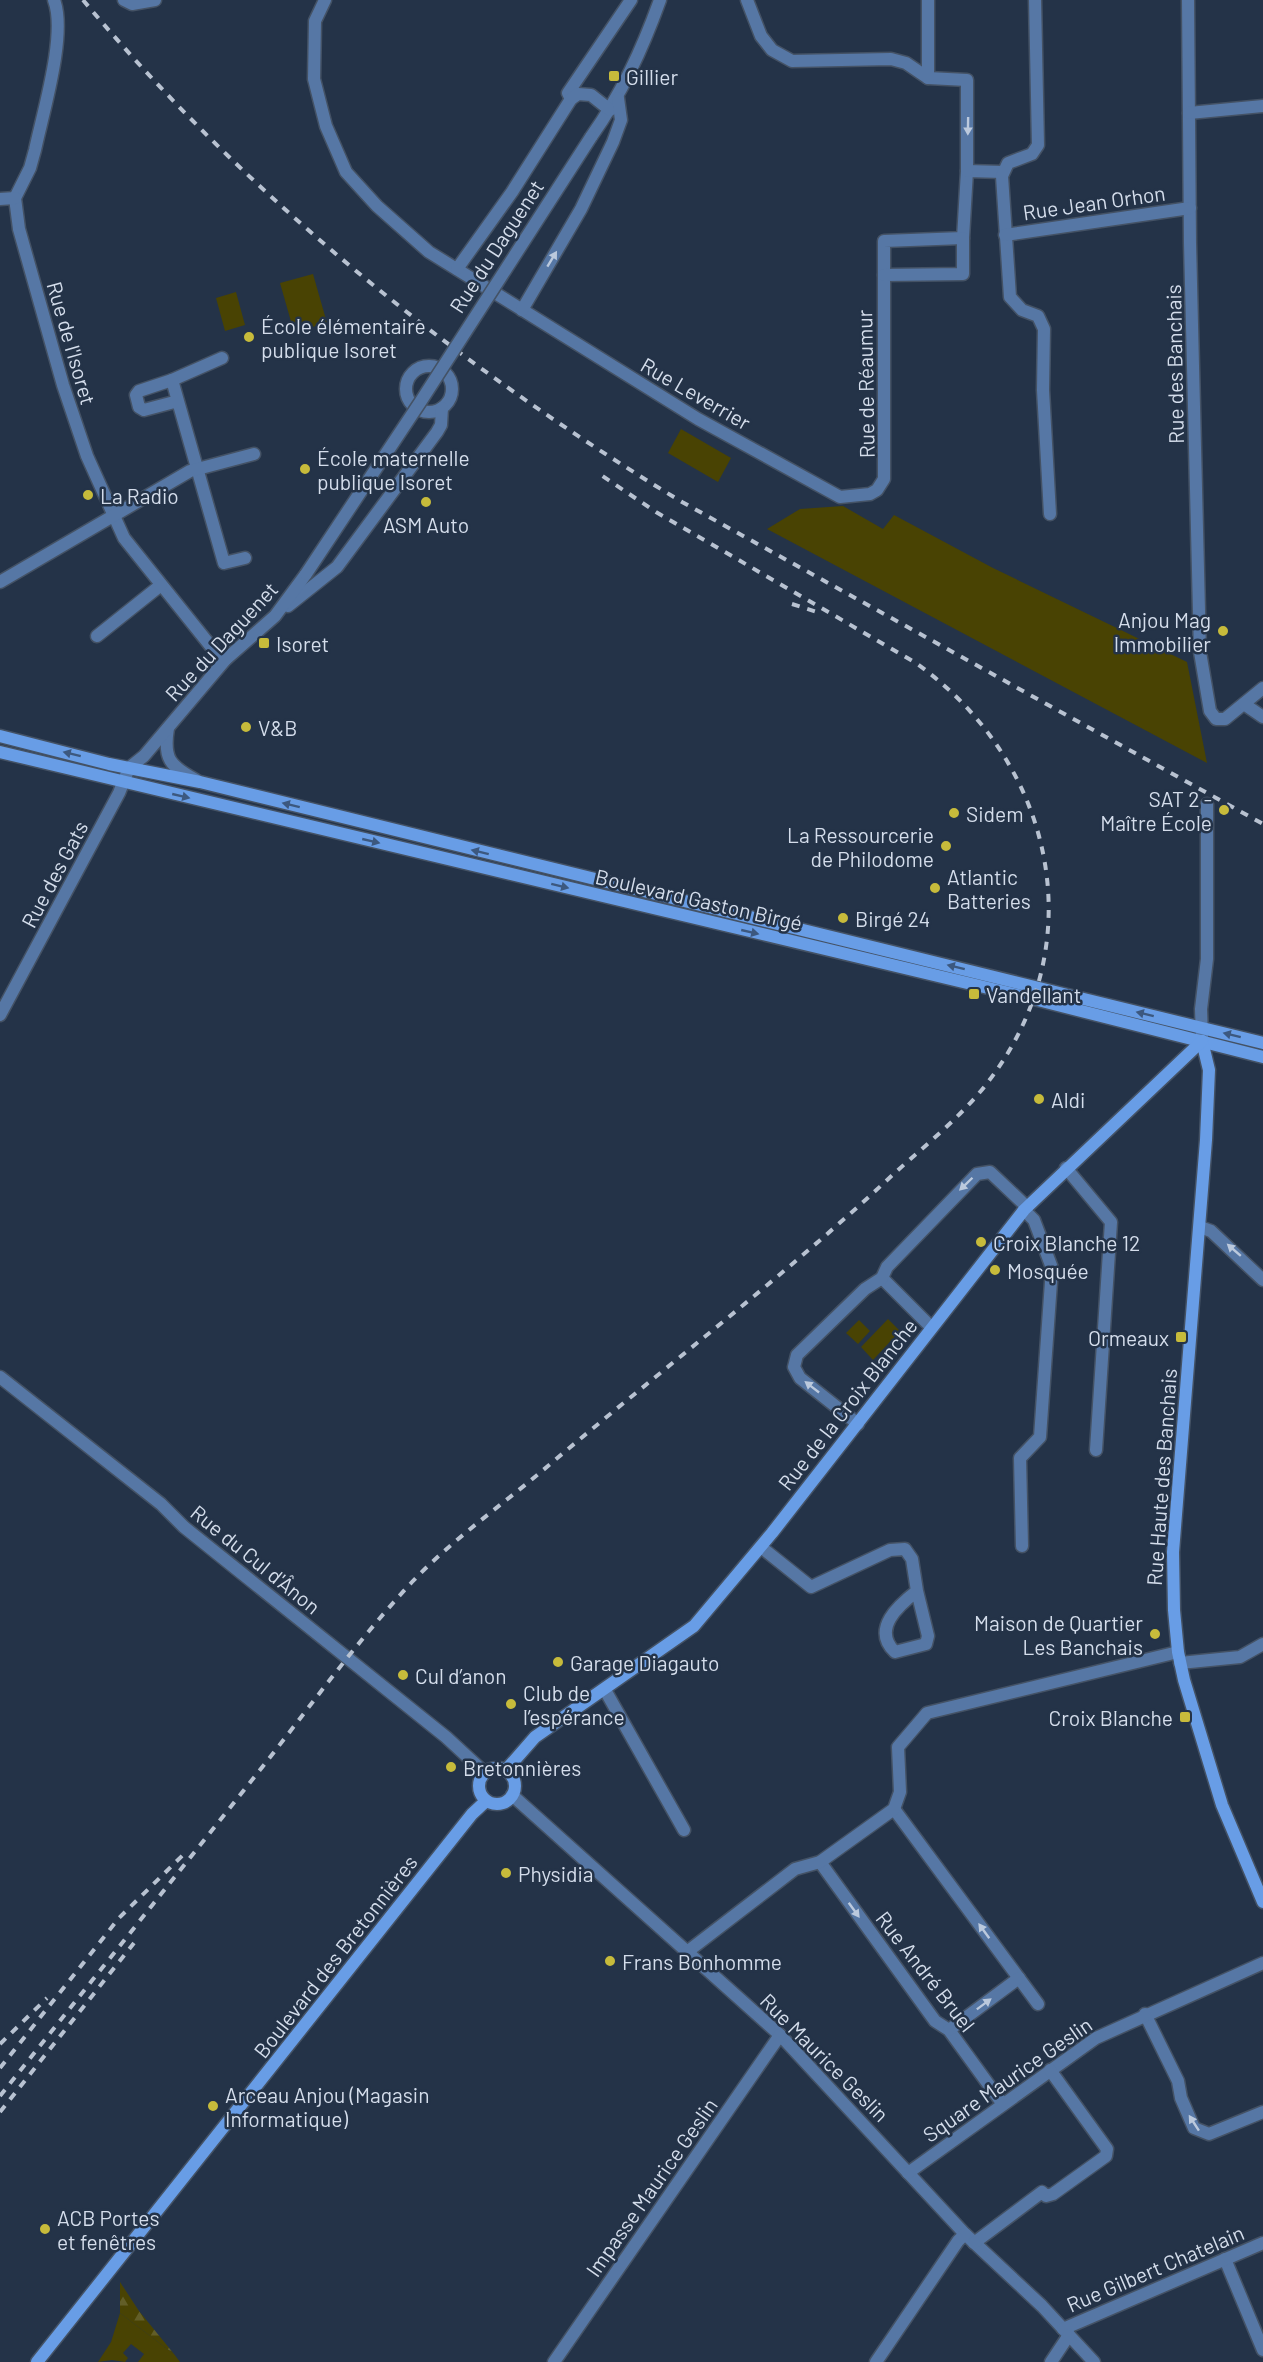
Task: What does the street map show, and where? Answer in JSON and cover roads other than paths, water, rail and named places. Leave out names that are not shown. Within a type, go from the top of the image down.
[{"type":"street","points":[[0,199],[15,198],[33,159],[58,38],[59,17],[54,0]]},
{"type":"street","points":[[123,0],[132,4],[154,0]]},
{"type":"street","name":"Rue Leverrier","points":[[325,0],[315,21],[314,79],[326,126],[346,172],[377,206],[429,252],[698,419],[840,497],[863,496],[877,490]]},
{"type":"street","points":[[571,99],[568,93],[631,0]]},
{"type":"street","name":"Rue du Daguenet","points":[[129,768],[144,756],[226,659],[275,616],[306,574],[618,98],[638,60],[660,0]]},
{"type":"street","points":[[747,0],[760,36],[772,50],[792,61],[891,59],[906,63],[928,78],[967,81],[967,171],[963,274],[884,275]]},
{"type":"street","points":[[928,0],[928,78]]},
{"type":"street","points":[[1035,0],[1038,145],[1032,154],[1010,162],[1003,172],[1005,235],[1011,301],[1022,310],[1038,316],[1043,324],[1043,390],[1050,514]]},
{"type":"street","name":"Rue des Banchais","points":[[1188,0],[1190,208],[1200,652],[1210,711],[1221,720],[1244,704]]},
{"type":"street","points":[[457,269],[512,192],[571,99],[578,94],[591,94],[610,110]]},
{"type":"street","points":[[522,310],[581,209],[613,142],[621,120],[618,98]]},
{"type":"street","points":[[1189,113],[1263,106]]},
{"type":"street","points":[[967,171],[1003,172]]},
{"type":"street","name":"Rue de l'Isoret","points":[[15,198],[22,239],[63,385],[87,456],[114,518],[124,538],[161,585],[217,654],[226,659]]},
{"type":"street","name":"Rue Jean Orhon","points":[[1005,235],[1190,208]]},
{"type":"street","name":"Rue de Réaumur","points":[[877,490],[884,479],[885,471],[885,241],[963,238]]},
{"type":"street","points":[[178,401],[144,410],[140,409],[136,397],[140,391],[222,358]]},
{"type":"street","points":[[172,380],[224,563],[245,558]]},
{"type":"street","points":[[275,616],[326,578],[337,567],[437,432],[441,425],[442,408]]},
{"type":"street","points":[[0,581],[114,518],[196,469],[254,454]]},
{"type":"street","points":[[97,636],[161,585]]},
{"type":"street","points":[[1263,688],[1244,704],[1263,717]]},
{"type":"street","name":"Rue du Daguenet","points":[[168,727],[166,748],[172,765],[200,782]]},
{"type":"street","name":"Boulevard Gaston Birgé","points":[[0,736],[129,768],[200,782],[1263,1043]]},
{"type":"street","name":"Boulevard Gaston Birgé","points":[[0,752],[1263,1057]]},
{"type":"street","points":[[124,782],[129,768]]},
{"type":"street","name":"Rue des Gats","points":[[0,1015],[124,782]]},
{"type":"street","points":[[1202,1041],[1207,959],[1207,804]]},
{"type":"street","name":"Rue de la Croix Blanche","points":[[506,1770],[535,1737],[694,1626],[761,1547],[1025,1208],[1202,1041]]},
{"type":"street","name":"Rue Haute des Banchais","points":[[1202,1041],[1209,1070],[1200,1227],[1173,1552],[1179,1658],[1222,1804],[1263,1902]]},
{"type":"street","points":[[1066,1168],[1111,1222],[1096,1450]]},
{"type":"street","points":[[858,1424],[800,1378],[794,1363],[797,1355],[865,1289],[882,1278],[887,1267],[947,1202],[981,1171],[994,1174],[1034,1220],[1052,1268],[1040,1437],[1020,1458],[1022,1546]]},
{"type":"street","points":[[1200,1227],[1211,1231],[1263,1280]]},
{"type":"street","points":[[882,1278],[931,1327]]},
{"type":"street","name":"Rue du Cul d'Ânon","points":[[0,1377],[161,1504],[184,1527],[446,1737],[485,1773]]},
{"type":"street","points":[[761,1547],[811,1587],[890,1550],[905,1549],[912,1559],[928,1636],[926,1644],[895,1652],[889,1646],[885,1629],[887,1621],[899,1605],[917,1591]]},
{"type":"street","points":[[687,1952],[795,1869],[820,1862],[894,1809],[900,1792],[898,1747],[927,1713],[1179,1658],[1240,1657],[1263,1644]]},
{"type":"street","points":[[605,1690],[684,1830]]},
{"type":"street","points":[[493,1768],[506,1770],[515,1784],[512,1795],[501,1804],[486,1801],[479,1789],[485,1773],[493,1768]]},
{"type":"street","name":"Rue Maurice Geslin","points":[[512,1795],[780,2035],[970,2238],[1094,2362]]},
{"type":"street","name":"Boulevard des Bretonnières","points":[[37,2362],[472,1814],[486,1801]]},
{"type":"street","points":[[894,1809],[1038,2004]]},
{"type":"street","name":"Rue André Bruel","points":[[820,1862],[935,2021],[949,2030],[1002,2103]]},
{"type":"street","name":"Square Maurice Geslin","points":[[908,2173],[1002,2103],[1096,2038],[1263,1963]]},
{"type":"street","points":[[949,2030],[1018,1978]]},
{"type":"street","points":[[1146,2014],[1178,2081],[1180,2098],[1194,2128],[1209,2134],[1263,2112]]},
{"type":"street","name":"Impasse Maurice Geslin","points":[[554,2362],[780,2035]]},
{"type":"street","points":[[876,2362],[958,2241],[970,2238],[1042,2192],[1046,2196],[1053,2194],[1106,2156],[1107,2149],[1050,2070]]},
{"type":"street","name":"Rue Gilbert Chatelain","points":[[1066,2332],[1263,2243]]},
{"type":"street","points":[[1225,2259],[1263,2350]]},
{"type":"street","points":[[1051,2362],[1066,2332]]},
{"type":"railway","points":[[83,0],[148,74],[216,145],[288,212],[362,276],[518,395],[599,450],[682,502],[1263,824]]},
{"type":"railway","points":[[0,2096],[351,1653],[412,1582],[459,1538],[759,1292],[939,1134],[988,1082],[1021,1028],[1041,972],[1049,914],[1044,858],[1028,802],[1001,751],[963,704],[916,663],[656,512],[601,475]]},
{"type":"railway","points":[[792,604],[817,612]]},
{"type":"railway","points":[[0,2068],[119,1918],[187,1851]]},
{"type":"railway","points":[[0,2112],[134,1943]]},
{"type":"railway","points":[[0,2044],[47,1998]]},
{"type":"place","name":"Gillier","points":[[614,76]]},
{"type":"place","name":"École élémentaire publique Isoret","points":[[249,337]]},
{"type":"place","name":"École maternelle publique Isoret","points":[[305,469]]},
{"type":"place","name":"La Radio","points":[[88,495]]},
{"type":"place","name":"ASM Auto","points":[[426,502]]},
{"type":"place","name":"Anjou Mag Immobilier","points":[[1223,631]]},
{"type":"place","name":"Isoret","points":[[264,643]]},
{"type":"place","name":"V&B","points":[[246,727]]},
{"type":"place","name":"SAT 2 - Maître École","points":[[1224,810]]},
{"type":"place","name":"Sidem","points":[[954,813]]},
{"type":"place","name":"La Ressourcerie de Philodome","points":[[946,846]]},
{"type":"place","name":"Atlantic Batteries","points":[[935,888]]},
{"type":"place","name":"Birgé 24","points":[[843,918]]},
{"type":"place","name":"Vandellant","points":[[974,994]]},
{"type":"place","name":"Aldi","points":[[1039,1099]]},
{"type":"place","name":"Croix Blanche 12","points":[[981,1242]]},
{"type":"place","name":"Mosquée","points":[[995,1270]]},
{"type":"place","name":"Ormeaux","points":[[1181,1337]]},
{"type":"place","name":"Maison de Quartier Les Banchais","points":[[1155,1634]]},
{"type":"place","name":"Garage Diagauto","points":[[558,1662]]},
{"type":"place","name":"Cul d’anon","points":[[403,1675]]},
{"type":"place","name":"Club de l’espérance","points":[[511,1704]]},
{"type":"place","name":"Croix Blanche","points":[[1185,1717]]},
{"type":"place","name":"Bretonnières","points":[[451,1767]]},
{"type":"place","name":"Physidia","points":[[506,1873]]},
{"type":"place","name":"Frans Bonhomme","points":[[610,1961]]},
{"type":"place","name":"Arceau Anjou (Magasin Informatique)","points":[[213,2106]]},
{"type":"place","name":"ACB Portes et fenêtres","points":[[45,2229]]}]
